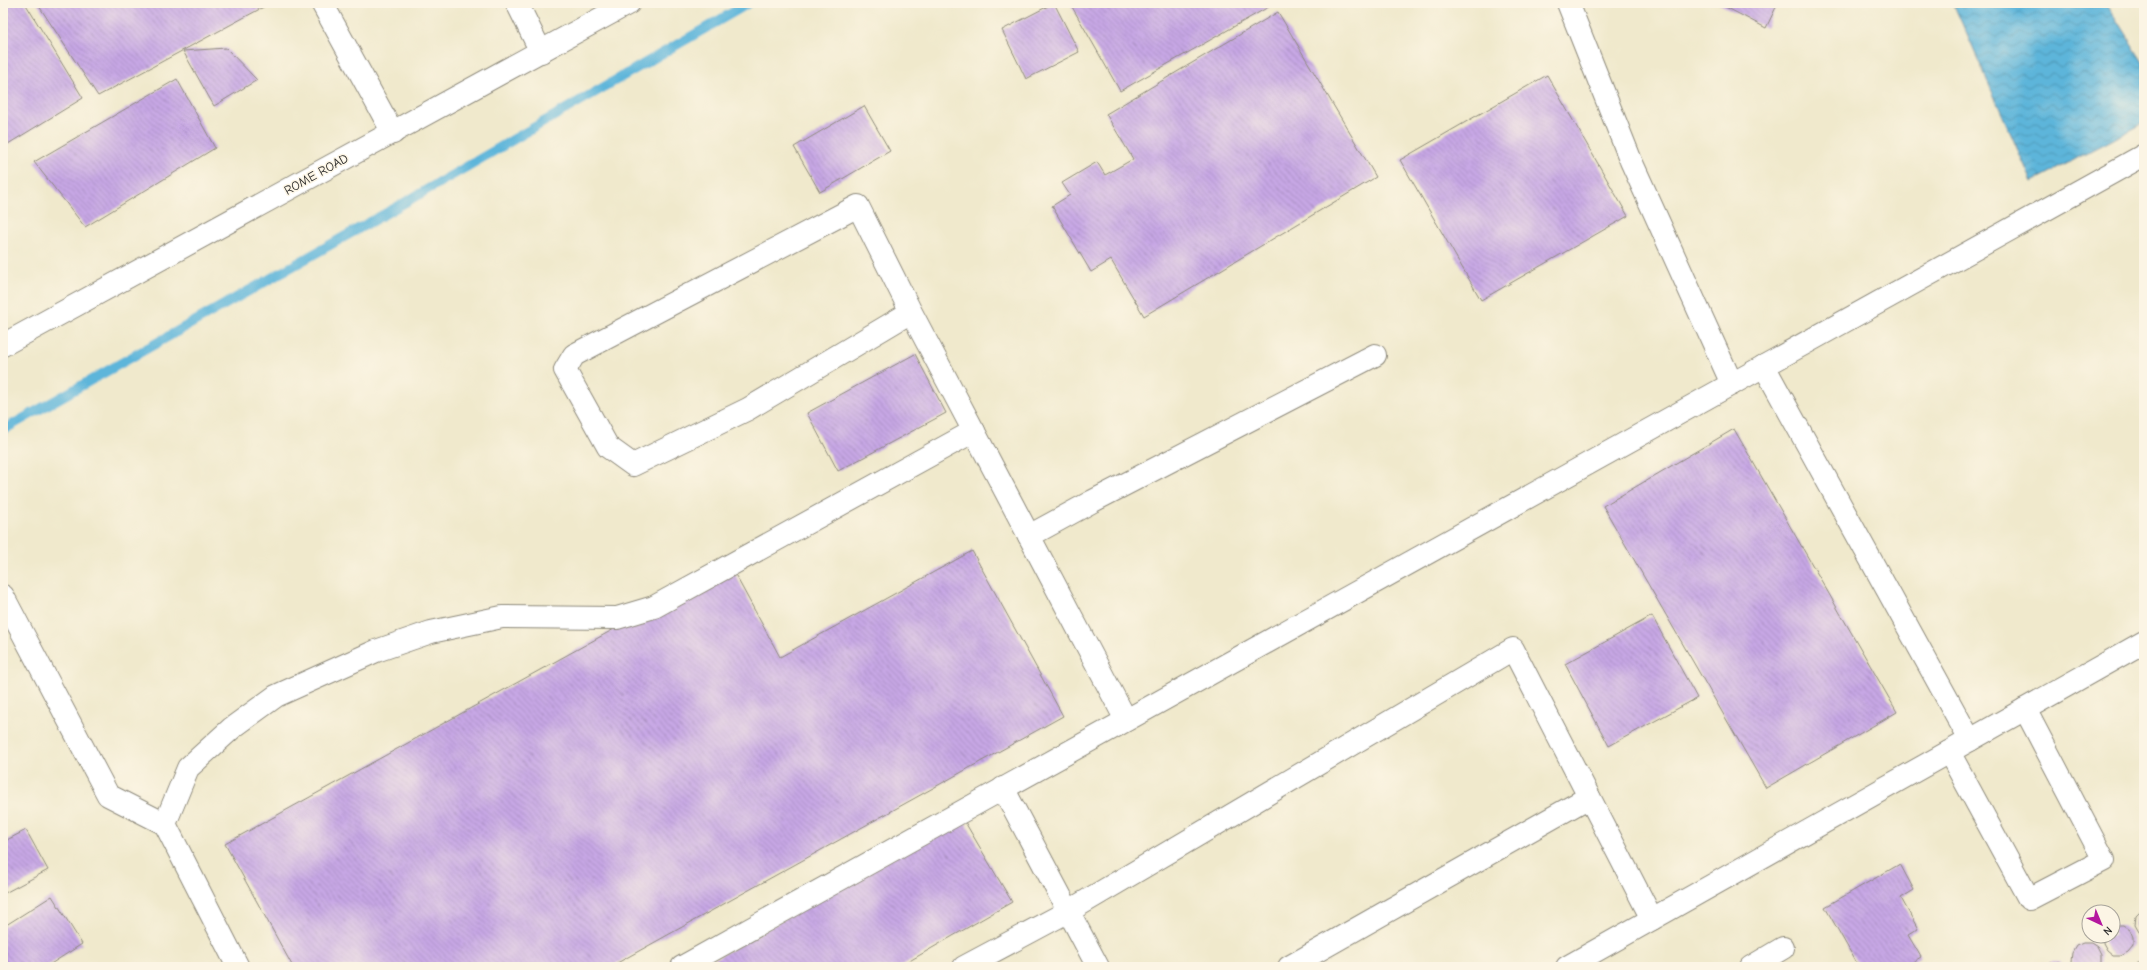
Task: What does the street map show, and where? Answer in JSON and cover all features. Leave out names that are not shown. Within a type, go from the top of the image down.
[{"type":"lane","points":[[322,3],[393,133]]},
{"type":"lane","points":[[517,3],[541,52]]},
{"type":"lane","name":"ROME ROAD","points":[[3,345],[629,3]]},
{"type":"lane","points":[[1568,3],[1630,161],[1732,384]]},
{"type":"lane","points":[[682,967],[2144,155]]},
{"type":"lane","points":[[911,312],[748,409],[633,465],[608,447],[565,370],[574,355],[858,206],[911,312],[1126,720]]},
{"type":"lane","points":[[1029,536],[1093,501],[1375,355]]},
{"type":"lane","points":[[1764,366],[1970,740]]},
{"type":"lane","points":[[165,824],[188,768],[232,728],[276,696],[376,651],[431,632],[502,617],[617,618],[654,606],[974,431]]},
{"type":"lane","points":[[3,596],[108,795],[165,824],[238,967]]},
{"type":"lane","points":[[1567,967],[2144,642]]},
{"type":"lane","points":[[964,967],[1069,911],[1513,649],[1652,919]]},
{"type":"lane","points":[[1949,752],[2029,899],[2104,860],[2025,709]]},
{"type":"lane","points":[[1004,788],[1098,967]]},
{"type":"lane","points":[[1289,967],[1589,797]]},
{"type":"lane","points":[[1751,967],[1784,948]]},
{"type":"water","points":[[1953,3],[2106,3],[2144,64],[2144,123],[2032,182]]},
{"type":"building","points":[[3,3],[25,3],[83,98],[3,147]]},
{"type":"building","points":[[37,3],[271,3],[98,96]]},
{"type":"building","points":[[1054,3],[1079,52],[1026,79],[1002,30]]},
{"type":"building","points":[[1074,3],[1271,3],[1272,5],[1120,91],[1071,5]]},
{"type":"building","points":[[1718,3],[1778,3],[1766,28]]},
{"type":"building","points":[[1278,12],[1376,177],[1144,316],[1111,260],[1091,272],[1052,206],[1070,195],[1062,183],[1097,162],[1105,175],[1133,159],[1106,114]]},
{"type":"building","points":[[226,48],[257,80],[214,106],[183,51]]},
{"type":"building","points":[[1547,75],[1628,216],[1481,300],[1400,160]]},
{"type":"building","points":[[177,79],[215,148],[85,227],[34,162]]},
{"type":"building","points":[[864,106],[890,151],[820,192],[794,147]]},
{"type":"building","points":[[915,354],[946,413],[838,471],[807,413]]},
{"type":"building","points":[[1734,429],[1897,712],[1766,788],[1603,506]]},
{"type":"building","points":[[972,551],[1063,716],[610,967],[293,967],[225,844],[730,565],[780,657]]},
{"type":"building","points":[[1652,616],[1697,698],[1609,746],[1565,664]]},
{"type":"building","points":[[962,817],[1012,902],[899,967],[701,967]]},
{"type":"building","points":[[26,830],[48,870],[3,894],[3,842]]},
{"type":"building","points":[[1900,864],[1914,890],[1901,898],[1918,929],[1908,935],[1921,957],[1904,967],[1859,967],[1825,907]]},
{"type":"building","points":[[52,896],[82,944],[46,967],[3,967],[3,927]]},
{"type":"building","points":[[2144,908],[2144,935],[2139,931],[2135,924],[2136,916]]},
{"type":"building","points":[[2121,925],[2130,930],[2133,937],[2133,945],[2128,951],[2121,955],[2113,955],[2107,950],[2104,944],[2121,944]]},
{"type":"building","points":[[2081,944],[2092,944],[2097,947],[2101,955],[2101,963],[2098,967],[2074,967],[2071,961],[2072,953],[2076,946]]},
{"type":"building","points":[[2051,962],[2059,962],[2066,967],[2043,967]]},
{"type":"building","points":[[2138,964],[2144,964],[2144,967],[2131,967]]},
{"type":"waterway","points":[[3,430],[404,203],[749,3]]}]
